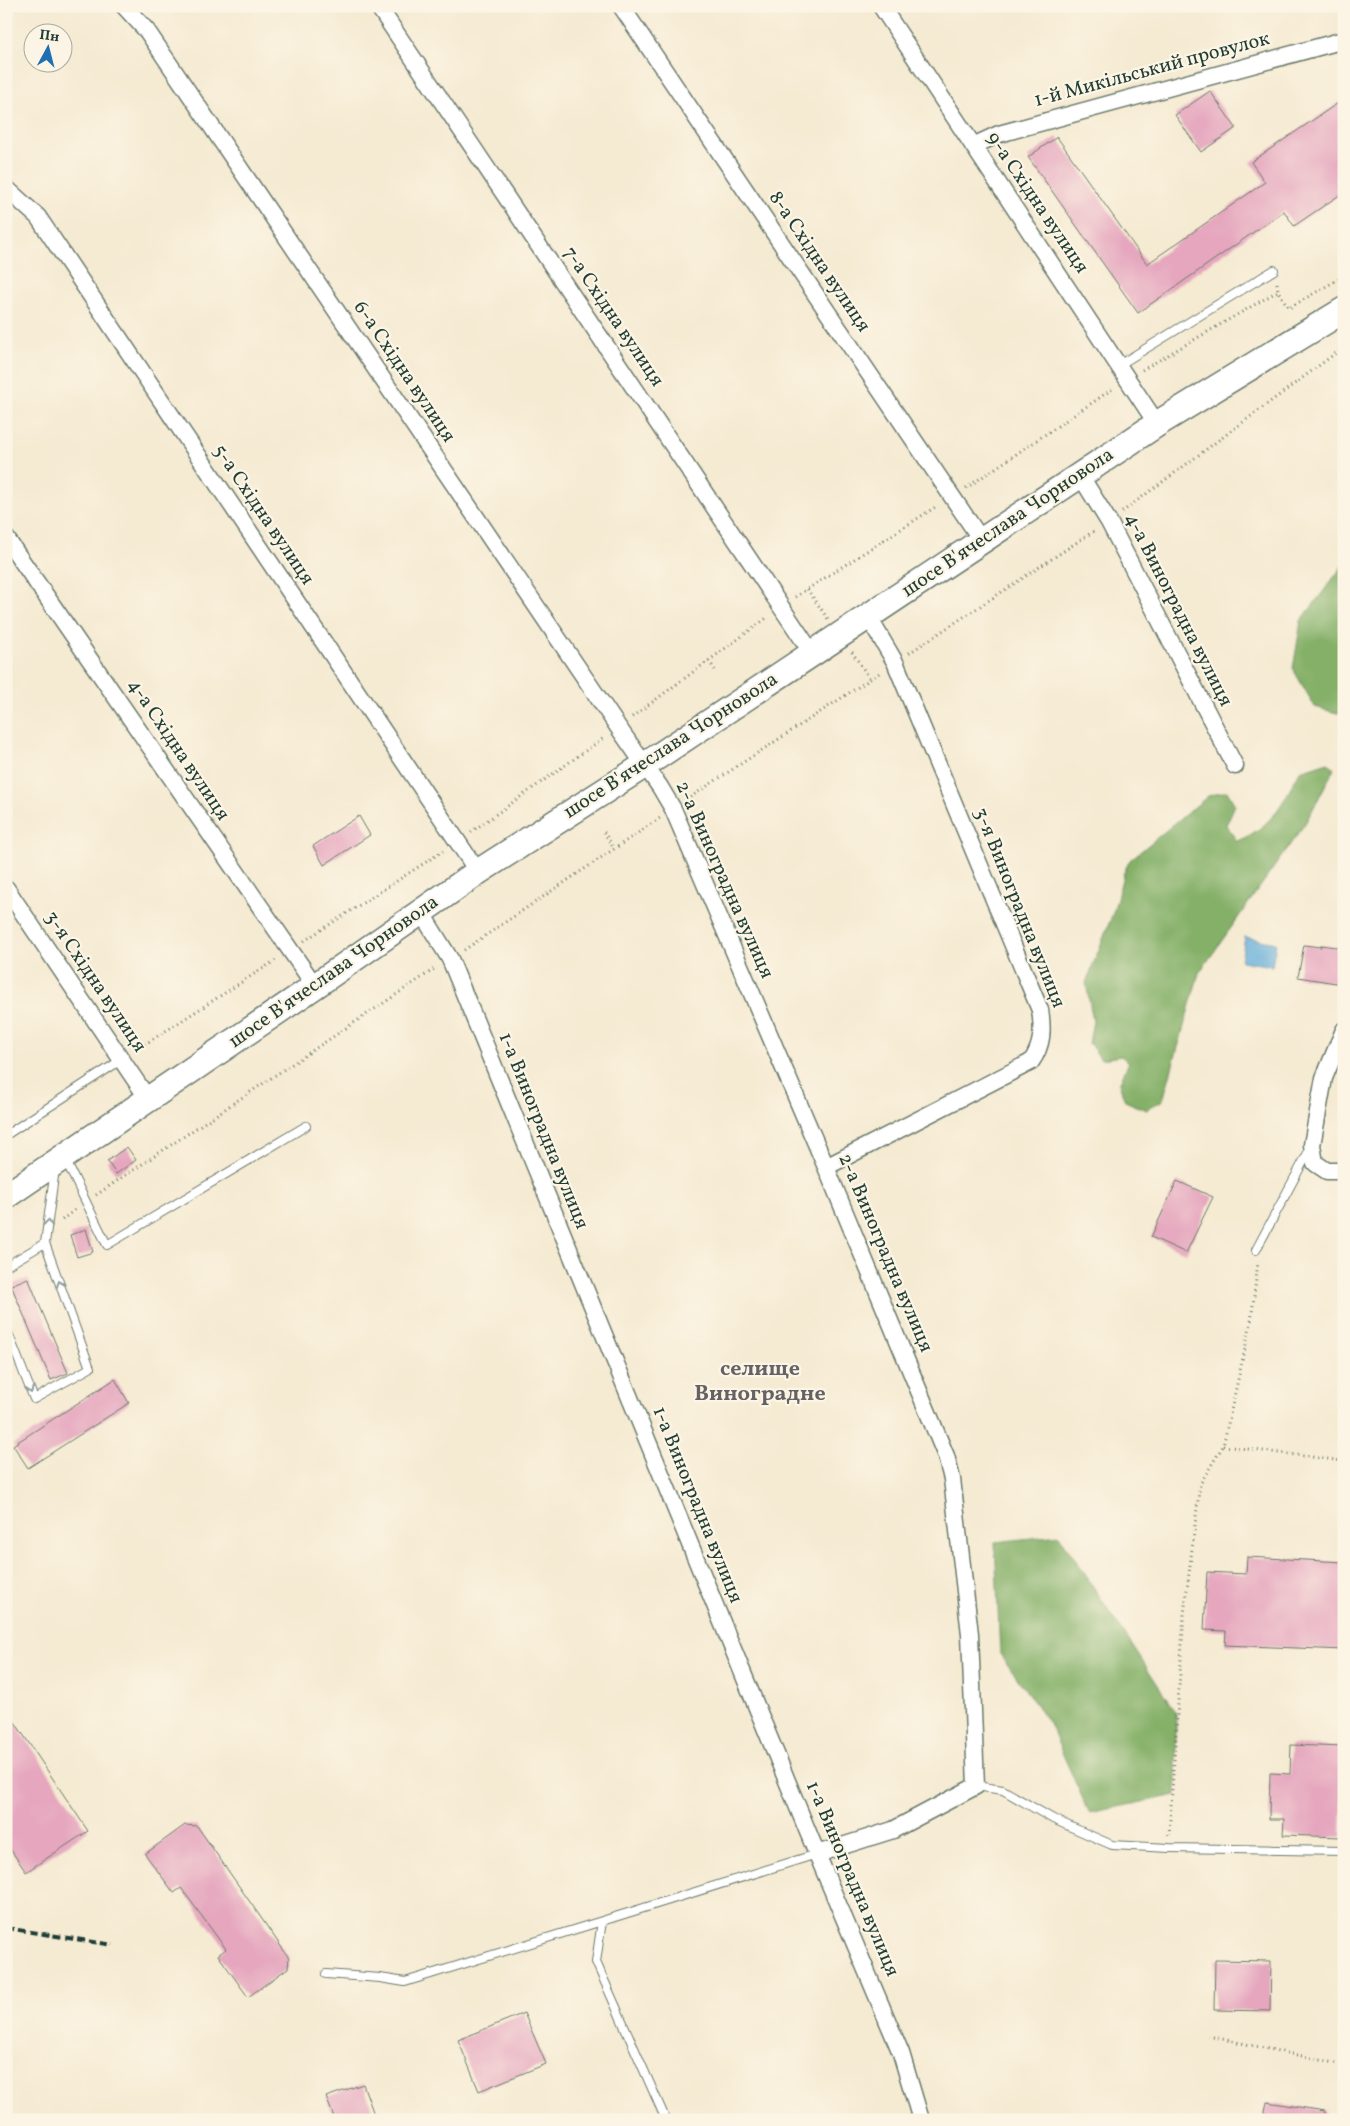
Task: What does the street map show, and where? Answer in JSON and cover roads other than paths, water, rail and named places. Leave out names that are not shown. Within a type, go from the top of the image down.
[{"type":"main road","name":"шосе В'ячеслава Чорновола","points":[[6,1196],[315,986],[478,872],[644,765],[1157,424],[1312,327],[1344,310]]},
{"type":"street","name":"6-а Східна вулиця","points":[[124,6],[147,31],[644,765]]},
{"type":"street","name":"7-а Східна вулиця","points":[[378,6],[812,653]]},
{"type":"street","name":"8-а Східна вулиця","points":[[621,6],[982,541]]},
{"type":"street","name":"9-а Східна вулиця","points":[[880,6],[1157,424]]},
{"type":"street","name":"1-й Микільський провулок","points":[[973,146],[999,134],[1344,40]]},
{"type":"street","name":"5-а Східна вулиця","points":[[6,188],[38,217],[478,872]]},
{"type":"street","name":"4-а Виноградна вулиця","points":[[1080,475],[1109,522],[1235,766]]},
{"type":"street","name":"4-а Східна вулиця","points":[[6,538],[315,986]]},
{"type":"street","name":"3-я Виноградна вулиця","points":[[826,1167],[1031,1062],[1038,1052],[1041,1042],[1040,1010],[896,662],[868,616]]},
{"type":"street","name":"2-а Виноградна вулиця","points":[[644,765],[660,787],[672,809],[826,1167],[946,1456],[952,1480],[970,1634],[976,1786]]},
{"type":"street","name":"3-я Східна вулиця","points":[[6,888],[148,1099]]},
{"type":"street","name":"1-а Виноградна вулиця","points":[[421,912],[450,959],[817,1854],[901,2054],[920,2120]]},
{"type":"street","points":[[1344,1030],[1324,1078],[1312,1145],[1316,1163],[1327,1171],[1344,1171]]},
{"type":"street","points":[[817,1854],[893,1830],[976,1786]]},
{"type":"lane","points":[[1124,372],[1274,270]]},
{"type":"lane","points":[[6,1135],[121,1060]]},
{"type":"lane","points":[[60,1160],[86,1202],[107,1245],[306,1126]]},
{"type":"lane","points":[[1258,1247],[1312,1145]]},
{"type":"lane","points":[[6,1328],[34,1399],[90,1368],[46,1243],[60,1160]]},
{"type":"lane","points":[[6,1266],[46,1243]]},
{"type":"lane","points":[[976,1786],[1003,1790],[1053,1819],[1112,1845],[1168,1848],[1344,1851]]},
{"type":"lane","points":[[326,1974],[405,1982],[817,1854]]},
{"type":"lane","points":[[602,1920],[596,1962],[666,2120]]},
{"type":"water","points":[[1245,937],[1276,943],[1272,966],[1241,961]]},
{"type":"railway","points":[[6,1928],[113,1945]]},
{"type":"district","name":"селище Виноградне","points":[[760,1382]]}]
